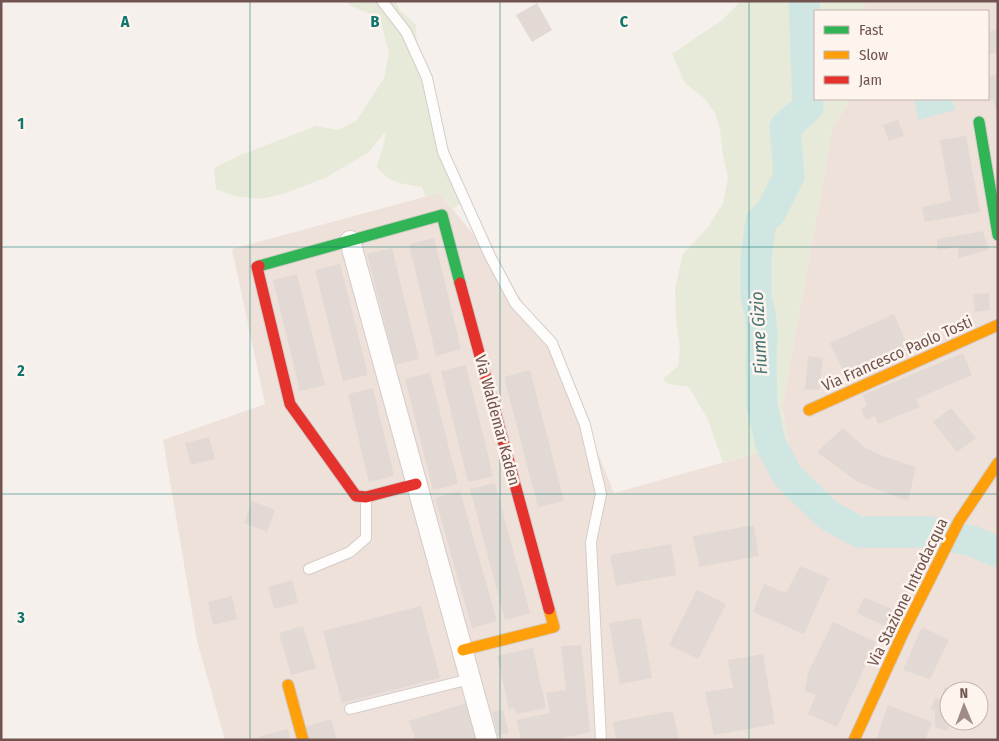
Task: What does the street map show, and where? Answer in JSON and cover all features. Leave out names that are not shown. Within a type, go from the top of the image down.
[{"type":"street","points":[[979,122],[998,234]]},
{"type":"street","name":"Via Waldemar Kaden","points":[[366,497],[356,496],[290,404],[257,267],[442,215],[554,627],[463,650]]},
{"type":"street","points":[[350,241],[488,740]]},
{"type":"street","name":"Via Francesco Paolo Tosti","points":[[809,410],[998,325]]},
{"type":"street","name":"Via Stazione Introdacqua","points":[[854,740],[904,631],[959,521],[998,462]]},
{"type":"street","points":[[366,497],[416,484]]},
{"type":"street","points":[[288,685],[303,740]]},
{"type":"lane","points":[[382,1],[406,32],[427,78],[443,152],[490,256],[515,303],[552,343],[585,425],[601,494],[591,542],[600,740]]},
{"type":"lane","points":[[309,569],[350,552],[366,538],[366,497]]},
{"type":"lane","points":[[350,709],[470,679]]},
{"type":"shaded area","points":[[863,1],[998,1],[998,740],[225,740],[197,641],[163,440],[265,404],[232,249],[439,193],[498,264],[526,307],[548,329],[614,493],[789,444],[782,408],[833,127],[850,100],[989,100],[989,10],[866,10]]},
{"type":"shaded area","points":[[914,100],[952,100],[955,110],[919,120]]},
{"type":"green space","points":[[346,1],[395,1],[400,10],[416,25],[416,36],[438,140],[462,202],[453,209],[439,193],[426,197],[422,187],[402,184],[382,173],[377,167],[385,132],[368,153],[325,178],[283,194],[260,199],[234,196],[216,189],[214,168],[238,156],[316,126],[338,130],[357,120],[384,78],[389,53],[382,26],[372,15],[351,6]]},
{"type":"green space","points":[[741,1],[863,1],[866,10],[814,10],[814,100],[850,100],[833,127],[782,408],[789,444],[723,462],[708,420],[689,387],[668,384],[663,379],[678,366],[680,349],[676,320],[675,289],[683,254],[709,226],[723,203],[728,178],[720,129],[715,113],[704,98],[685,83],[672,54],[722,20]]},
{"type":"building","points":[[537,3],[552,30],[532,42],[516,15]]},
{"type":"building","points":[[998,29],[998,52],[989,55],[989,32]]},
{"type":"building","points":[[998,74],[998,115],[993,100],[985,102],[984,100],[989,100],[989,77]]},
{"type":"building","points":[[898,120],[904,136],[889,141],[883,125]]},
{"type":"building","points":[[966,136],[980,212],[925,222],[922,207],[951,201],[940,140]]},
{"type":"building","points":[[983,231],[989,250],[958,258],[958,247],[937,250],[937,239]]},
{"type":"building","points":[[434,238],[461,349],[436,356],[409,244]]},
{"type":"building","points":[[392,248],[419,359],[395,365],[367,254]]},
{"type":"building","points":[[340,264],[368,375],[343,381],[315,270]]},
{"type":"building","points":[[297,274],[325,385],[300,391],[273,280]]},
{"type":"building","points":[[989,293],[990,310],[975,312],[973,294]]},
{"type":"building","points":[[894,314],[911,354],[848,381],[830,343]]},
{"type":"building","points":[[963,353],[972,375],[916,399],[920,407],[878,424],[875,416],[866,420],[861,409],[867,406],[863,395]]},
{"type":"building","points":[[808,356],[823,358],[819,390],[805,389]]},
{"type":"building","points":[[466,365],[493,476],[468,482],[441,371]]},
{"type":"building","points":[[530,370],[564,501],[538,507],[504,377]]},
{"type":"building","points":[[430,373],[458,484],[433,490],[405,379]]},
{"type":"building","points":[[373,388],[394,476],[369,482],[348,394]]},
{"type":"building","points":[[951,408],[976,438],[957,452],[933,422]]},
{"type":"building","points":[[843,428],[864,447],[885,457],[916,467],[908,501],[858,482],[817,452]]},
{"type":"building","points":[[209,437],[215,459],[191,465],[185,443]]},
{"type":"building","points":[[495,483],[530,613],[505,620],[470,489]]},
{"type":"building","points":[[460,491],[497,621],[472,628],[435,498]]},
{"type":"building","points":[[252,501],[275,510],[267,532],[244,523]]},
{"type":"building","points":[[754,525],[759,556],[699,567],[693,536]]},
{"type":"building","points":[[671,544],[676,575],[616,586],[610,555]]},
{"type":"building","points":[[800,566],[829,578],[804,634],[753,612],[764,584],[786,593]]},
{"type":"building","points":[[292,580],[298,603],[274,609],[268,587]]},
{"type":"building","points":[[697,590],[726,604],[698,659],[669,645]]},
{"type":"building","points":[[232,596],[237,619],[213,625],[208,602]]},
{"type":"building","points":[[864,597],[895,611],[887,627],[857,613]]},
{"type":"building","points":[[421,606],[440,678],[342,703],[323,631]]},
{"type":"building","points":[[641,618],[652,678],[620,684],[609,623]]},
{"type":"building","points":[[833,622],[876,642],[837,727],[808,714],[816,695],[805,691],[808,673]]},
{"type":"building","points":[[303,626],[316,668],[291,675],[279,633]]},
{"type":"building","points":[[922,627],[949,640],[930,679],[903,670]]},
{"type":"building","points":[[581,645],[590,732],[554,740],[521,740],[517,720],[550,713],[546,693],[566,690],[561,646]]},
{"type":"building","points":[[533,648],[546,708],[517,714],[514,708],[509,709],[497,656]]},
{"type":"building","points":[[763,654],[775,724],[714,735],[705,692],[733,688],[728,660]]},
{"type":"building","points":[[935,698],[939,699],[939,728],[935,727],[935,711],[931,709]]},
{"type":"building","points":[[469,702],[477,740],[416,740],[409,721]]},
{"type":"building","points":[[888,705],[932,722],[925,740],[876,740]]},
{"type":"building","points":[[503,710],[509,733],[498,736],[492,712]]},
{"type":"building","points":[[673,711],[679,740],[616,740],[613,722]]},
{"type":"building","points":[[331,719],[337,740],[307,740],[304,727]]},
{"type":"building","points":[[288,729],[290,740],[260,740],[260,736]]},
{"type":"waterway","name":"Fiume Gizio","points":[[804,1],[808,107],[785,127],[789,176],[771,212],[761,221],[756,259],[756,296],[762,332],[762,406],[771,445],[788,476],[828,515],[859,532],[930,532],[972,541],[998,552]]},
{"type":"traffic: fast","points":[[979,122],[998,235]]},
{"type":"traffic: fast","points":[[259,266],[442,215],[460,283]]},
{"type":"traffic: slow","points":[[809,410],[998,325]]},
{"type":"traffic: slow","points":[[854,740],[904,631],[959,521],[998,463]]},
{"type":"traffic: slow","points":[[463,650],[554,627],[549,609]]},
{"type":"traffic: slow","points":[[288,685],[303,740]]},
{"type":"traffic: jam","points":[[259,266],[257,267],[290,404],[356,496],[366,497],[416,484]]},
{"type":"traffic: jam","points":[[460,283],[549,609]]}]
